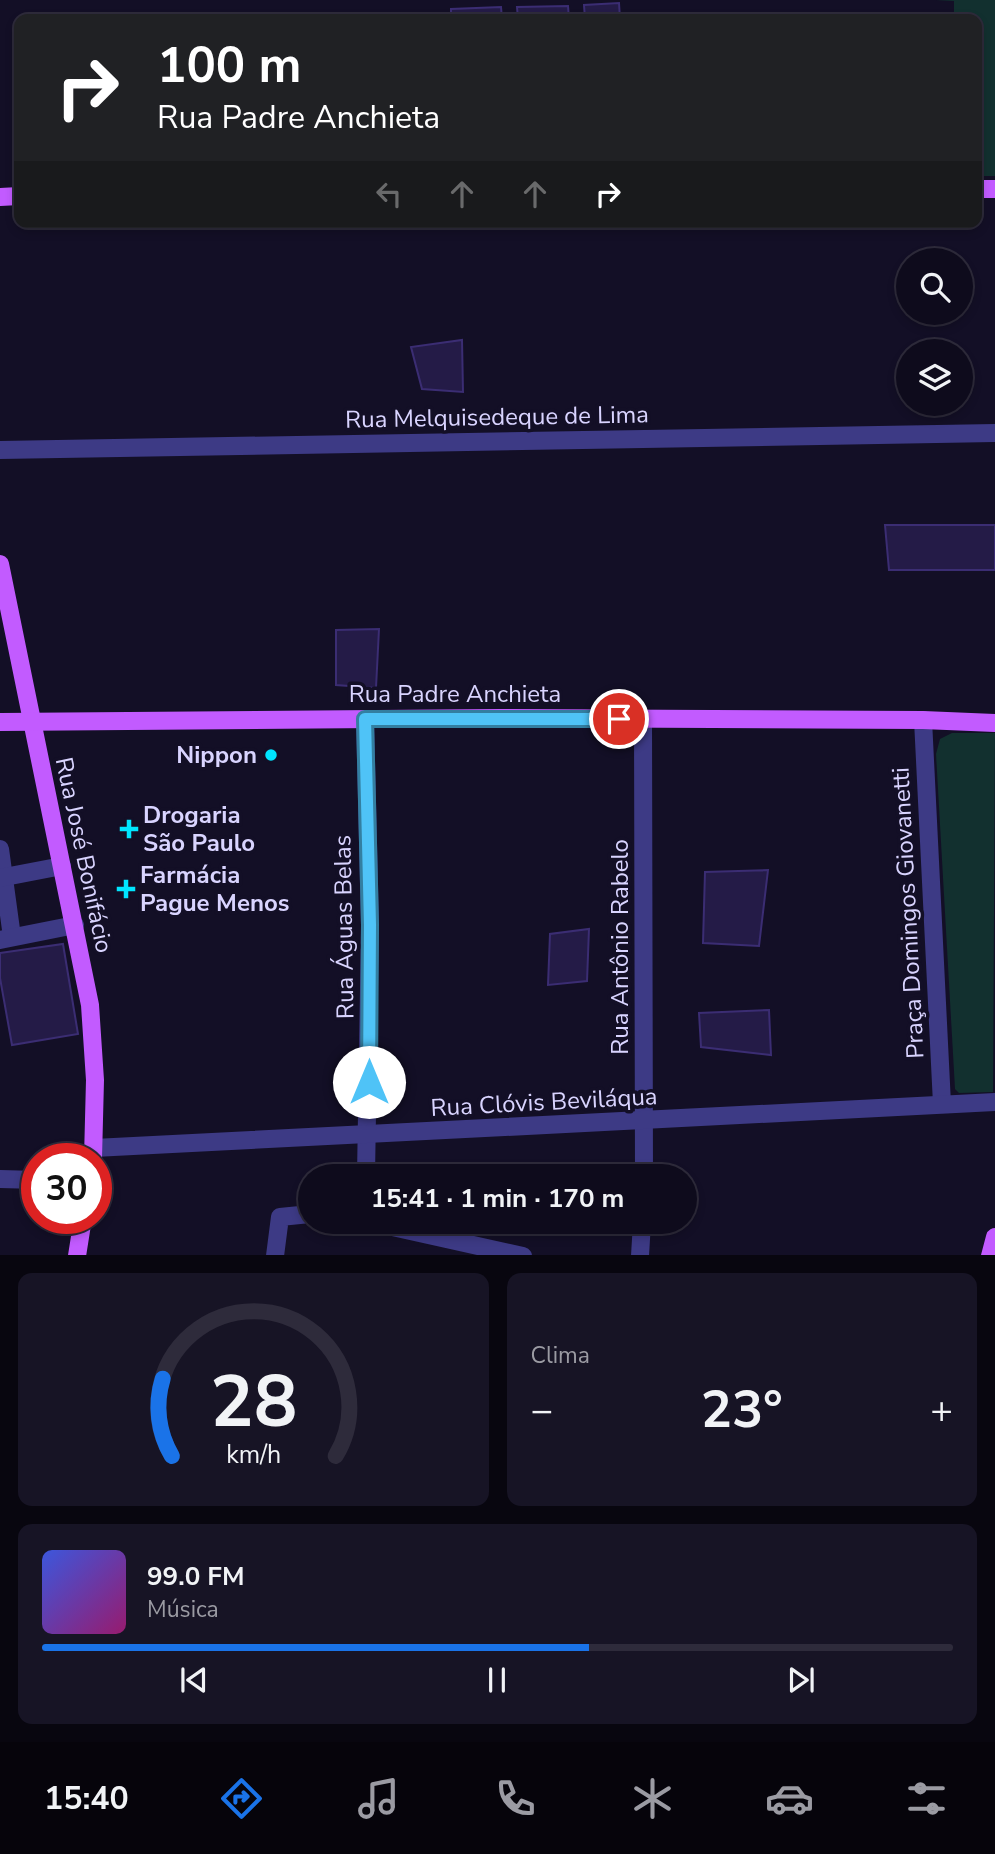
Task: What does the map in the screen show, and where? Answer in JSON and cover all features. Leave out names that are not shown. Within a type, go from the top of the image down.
[{"type":"main road","name":"Rua José Bonifácio","points":[[0,564],[90,1004],[95,1080],[94,1143]]},
{"type":"main road","name":"Rua Padre Anchieta","points":[[0,722],[923,719],[995,723]]},
{"type":"main road","points":[[77,1255],[80,1234]]},
{"type":"main road","points":[[990,1255],[995,1237]]},
{"type":"street","name":"Rua Melquisedeque de Lima","points":[[0,450],[995,433]]},
{"type":"street","name":"Rua Águas Belas","points":[[365,719],[370,925],[367,1164]]},
{"type":"street","name":"Rua Antônio Rabelo","points":[[643,719],[644,1164]]},
{"type":"street","name":"Praça Domingos Giovanetti","points":[[923,719],[942,1104]]},
{"type":"street","points":[[0,849],[6,938],[75,925]]},
{"type":"street","points":[[2,877],[62,866]]},
{"type":"street","name":"Rua Clóvis Beviláqua","points":[[112,1152],[369,1135],[995,1102]]},
{"type":"street","points":[[0,1179],[21,1180]]},
{"type":"street","points":[[275,1255],[280,1217],[298,1215]]},
{"type":"street","points":[[418,1234],[494,1253],[523,1255]]},
{"type":"street","points":[[640,1255],[641,1234]]},
{"type":"green space","points":[[936,0],[995,0],[995,176],[982,176],[982,14],[954,14],[954,1]]},
{"type":"green space","points":[[952,733],[995,733],[993,1092],[959,1093],[955,1089],[936,754],[940,739]]},
{"type":"building","points":[[619,3],[620,14],[585,14],[584,5]]},
{"type":"building","points":[[568,6],[569,14],[518,14],[517,7]]},
{"type":"building","points":[[501,7],[502,14],[451,14],[451,9]]},
{"type":"building","points":[[462,340],[463,392],[422,389],[411,347]]},
{"type":"building","points":[[885,525],[995,525],[995,570],[889,570]]},
{"type":"building","points":[[379,629],[376,688],[336,685],[336,630]]},
{"type":"building","points":[[768,870],[759,946],[703,943],[705,872]]},
{"type":"building","points":[[589,929],[587,981],[548,985],[550,934]]},
{"type":"building","points":[[63,944],[78,1034],[12,1045],[0,978],[0,953]]},
{"type":"building","points":[[769,1010],[771,1055],[701,1047],[699,1013]]},
{"type":"place","name":"Nippon","points":[[271,755]]},
{"type":"place","name":"Drogaria São Paulo","points":[[129,829]]},
{"type":"place","name":"Farmácia Pague Menos","points":[[126,889]]},
{"type":"route","points":[[369,1082],[370,925],[365,719],[619,719]]}]
